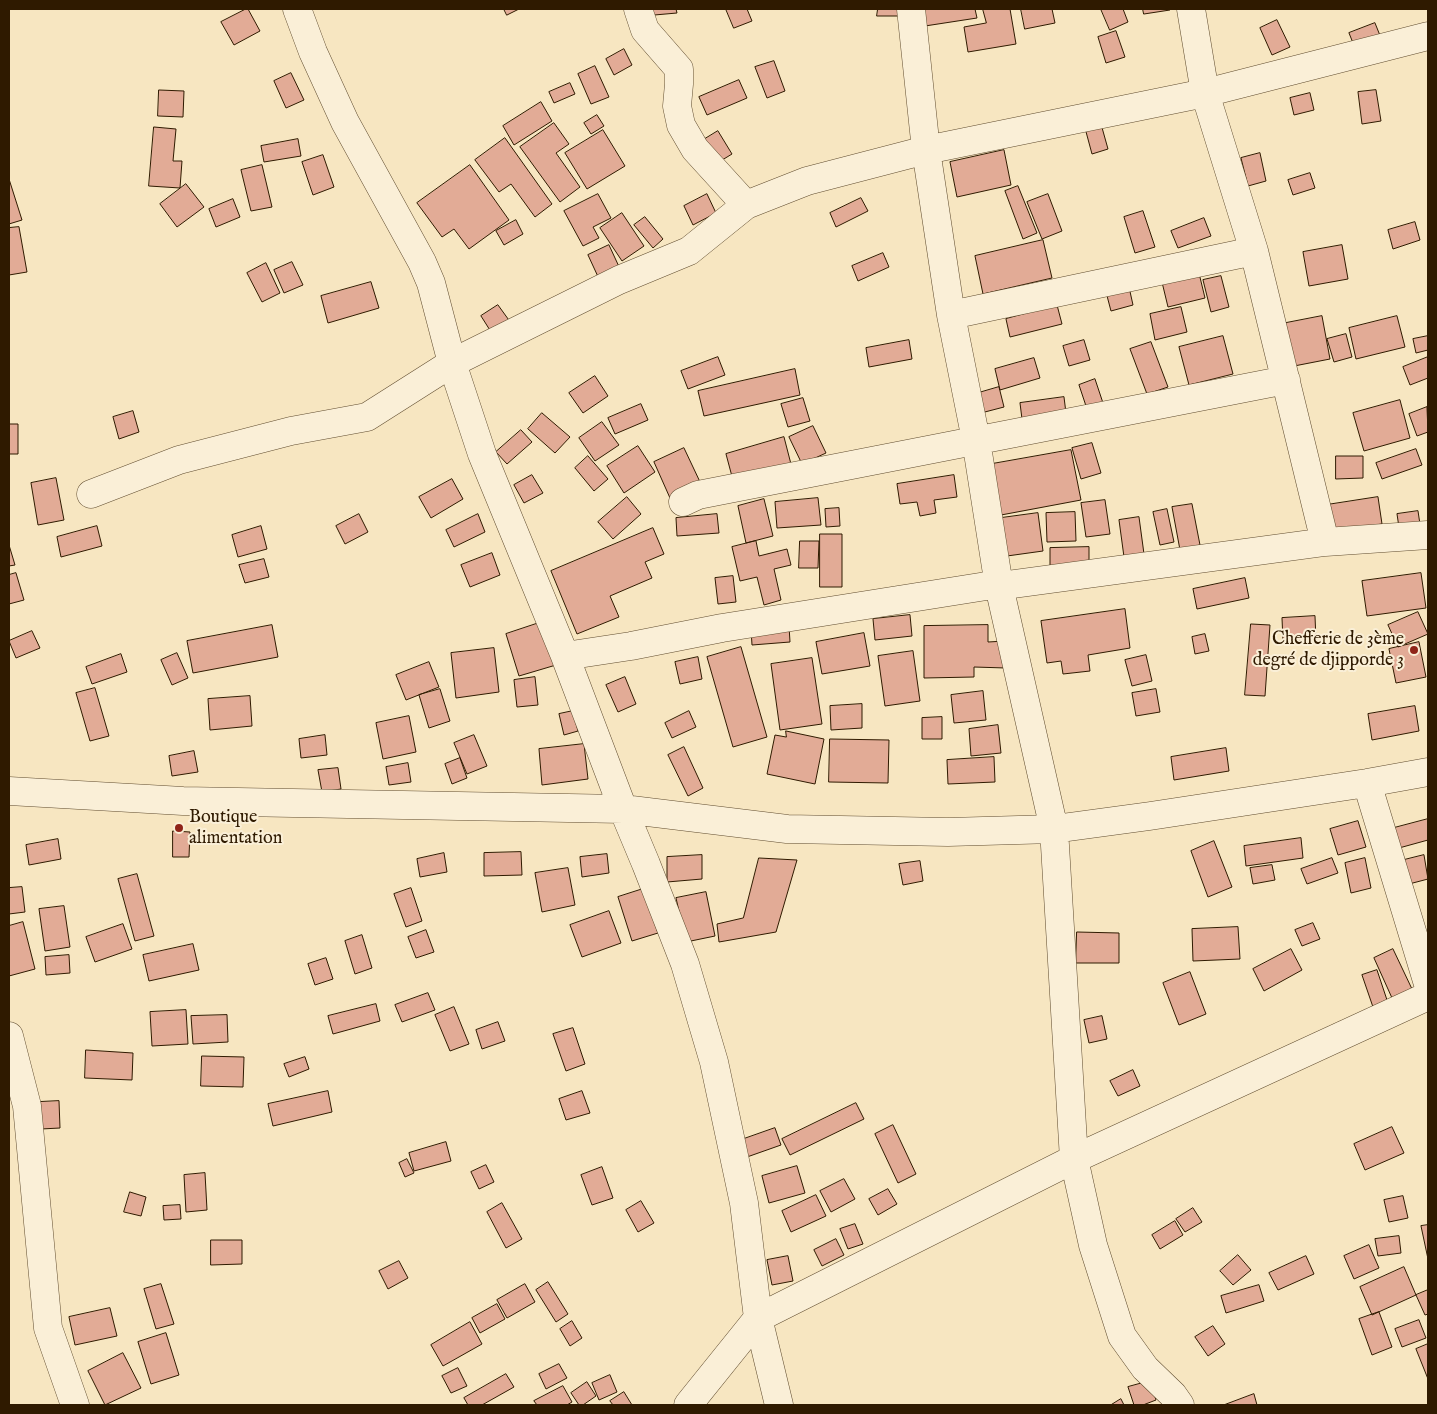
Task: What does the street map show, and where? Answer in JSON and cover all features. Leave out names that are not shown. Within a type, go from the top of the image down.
[{"type":"street","points":[[297,9],[313,52],[345,122],[422,262],[431,283],[452,362],[482,454],[685,964],[714,1062],[744,1203],[758,1318],[779,1405]]},
{"type":"street","points":[[638,9],[645,30],[679,68],[677,106],[681,124],[695,149],[746,205]]},
{"type":"street","points":[[911,9],[926,150],[951,315],[976,440],[999,585],[1054,829],[1074,1159],[1093,1245],[1122,1336],[1146,1368],[1173,1395],[1180,1405]]},
{"type":"street","points":[[1191,9],[1205,93],[1254,251],[1326,542]]},
{"type":"street","points":[[91,494],[179,460],[291,431],[366,417],[452,362],[619,280],[690,252],[746,205],[807,181],[926,150],[1205,93],[1428,36]]},
{"type":"street","points":[[951,315],[1254,251]]},
{"type":"street","points":[[683,502],[698,495],[1286,380]]},
{"type":"street","points":[[564,656],[631,646],[722,628],[999,585],[1326,542],[1428,535]]},
{"type":"street","points":[[9,791],[183,801],[622,809],[787,829],[948,832],[1054,829],[1367,783],[1428,772]]},
{"type":"street","points":[[1367,783],[1428,984]]},
{"type":"street","points":[[688,1405],[758,1318],[1074,1159],[1428,996]]},
{"type":"street","points":[[9,1036],[27,1106],[48,1328],[75,1405]]},
{"type":"building","points":[[248,9],[260,31],[234,45],[221,22]]},
{"type":"building","points":[[504,9],[519,9],[507,15]]},
{"type":"building","points":[[643,9],[676,9],[677,13],[643,16]]},
{"type":"building","points":[[726,9],[747,9],[752,21],[734,28]]},
{"type":"building","points":[[878,9],[902,9],[902,16],[877,16]]},
{"type":"building","points":[[923,9],[975,9],[977,18],[925,26]]},
{"type":"building","points":[[983,9],[1010,9],[1016,44],[968,52],[964,27],[986,23]]},
{"type":"building","points":[[1021,9],[1052,9],[1055,23],[1025,29]]},
{"type":"building","points":[[1101,9],[1123,9],[1128,22],[1110,30]]},
{"type":"building","points":[[1143,9],[1170,9],[1170,10],[1144,14]]},
{"type":"building","points":[[1277,20],[1290,47],[1272,55],[1260,28]]},
{"type":"building","points":[[1375,23],[1381,38],[1355,48],[1349,33]]},
{"type":"building","points":[[1116,31],[1125,57],[1106,63],[1098,37]]},
{"type":"building","points":[[624,49],[632,65],[614,75],[606,59]]},
{"type":"building","points":[[774,61],[785,91],[767,98],[755,67]]},
{"type":"building","points":[[595,66],[609,97],[591,104],[578,74]]},
{"type":"building","points":[[291,73],[304,100],[286,108],[274,81]]},
{"type":"building","points":[[739,80],[747,98],[707,115],[699,97]]},
{"type":"building","points":[[570,83],[575,94],[554,103],[549,92]]},
{"type":"building","points":[[159,90],[184,91],[183,117],[158,116]]},
{"type":"building","points":[[1376,90],[1381,121],[1362,124],[1358,92]]},
{"type":"building","points":[[1310,93],[1314,110],[1294,115],[1290,98]]},
{"type":"building","points":[[541,102],[552,121],[514,145],[503,126]]},
{"type":"building","points":[[597,115],[604,126],[591,134],[584,123]]},
{"type":"building","points":[[554,123],[569,144],[556,153],[580,187],[560,202],[520,147]]},
{"type":"building","points":[[1101,124],[1108,149],[1092,154],[1085,128]]},
{"type":"building","points":[[154,127],[176,129],[173,161],[182,161],[180,188],[149,186]]},
{"type":"building","points":[[603,130],[625,166],[587,189],[565,153]]},
{"type":"building","points":[[718,131],[732,154],[714,165],[700,142]]},
{"type":"building","points":[[505,138],[552,204],[535,217],[511,184],[499,192],[475,160]]},
{"type":"building","points":[[298,139],[301,156],[264,162],[261,146]]},
{"type":"building","points":[[1004,150],[1011,185],[957,197],[950,162]]},
{"type":"building","points":[[1260,153],[1266,181],[1248,186],[1241,158]]},
{"type":"building","points":[[323,155],[334,187],[313,195],[302,162]]},
{"type":"building","points":[[262,165],[272,207],[251,211],[241,170]]},
{"type":"building","points":[[470,165],[509,220],[469,249],[454,229],[442,237],[417,203]]},
{"type":"building","points":[[1310,173],[1315,188],[1293,195],[1288,180]]},
{"type":"building","points":[[9,179],[22,220],[9,224]]},
{"type":"building","points":[[186,184],[204,207],[177,227],[160,204]]},
{"type":"building","points":[[1018,186],[1037,233],[1023,239],[1005,191]]},
{"type":"building","points":[[598,194],[611,218],[593,227],[599,238],[583,246],[564,211]]},
{"type":"building","points":[[707,194],[716,213],[693,225],[684,206]]},
{"type":"building","points":[[1048,194],[1062,231],[1042,239],[1027,202]]},
{"type":"building","points":[[861,198],[868,211],[836,227],[830,213]]},
{"type":"building","points":[[233,199],[240,217],[216,227],[209,209]]},
{"type":"building","points":[[1143,211],[1155,247],[1135,253],[1124,217]]},
{"type":"building","points":[[622,213],[644,246],[622,261],[600,228]]},
{"type":"building","points":[[645,217],[663,239],[653,248],[634,225]]},
{"type":"building","points":[[1204,218],[1211,236],[1178,248],[1171,231]]},
{"type":"building","points":[[516,220],[523,234],[504,245],[496,231]]},
{"type":"building","points":[[1415,222],[1420,240],[1393,249],[1388,230]]},
{"type":"building","points":[[19,227],[27,272],[9,275],[9,228]]},
{"type":"building","points":[[1043,240],[1052,278],[983,294],[975,256]]},
{"type":"building","points":[[609,245],[621,271],[600,281],[588,255]]},
{"type":"building","points":[[1342,245],[1348,279],[1309,286],[1303,252]]},
{"type":"building","points":[[883,253],[889,267],[858,281],[852,266]]},
{"type":"building","points":[[292,262],[303,285],[284,293],[274,270]]},
{"type":"building","points":[[266,263],[280,293],[262,302],[247,273]]},
{"type":"building","points":[[1198,269],[1205,298],[1168,307],[1161,278]]},
{"type":"building","points":[[1221,276],[1229,307],[1211,312],[1203,280]]},
{"type":"building","points":[[371,282],[379,308],[328,323],[321,296]]},
{"type":"building","points":[[1129,287],[1133,305],[1111,311],[1106,292]]},
{"type":"building","points":[[498,305],[511,323],[493,335],[481,316]]},
{"type":"building","points":[[1057,305],[1062,324],[1010,337],[1006,319]]},
{"type":"building","points":[[1181,307],[1187,332],[1155,340],[1150,314]]},
{"type":"building","points":[[1322,316],[1330,359],[1289,367],[1281,324]]},
{"type":"building","points":[[1397,316],[1405,347],[1356,359],[1349,328]]},
{"type":"building","points":[[1346,334],[1352,357],[1334,362],[1327,339]]},
{"type":"building","points":[[1223,336],[1233,374],[1189,385],[1179,347]]},
{"type":"building","points":[[1428,336],[1428,350],[1416,353],[1413,339]]},
{"type":"building","points":[[909,340],[912,359],[869,367],[866,348]]},
{"type":"building","points":[[1084,340],[1090,360],[1069,366],[1063,346]]},
{"type":"building","points":[[1151,342],[1168,387],[1147,394],[1130,349]]},
{"type":"building","points":[[718,357],[725,375],[688,389],[681,371]]},
{"type":"building","points":[[1428,357],[1428,378],[1410,385],[1403,367]]},
{"type":"building","points":[[1034,358],[1040,378],[1000,390],[995,369]]},
{"type":"building","points":[[795,369],[800,395],[704,416],[698,391]]},
{"type":"building","points":[[595,376],[608,396],[583,413],[569,393]]},
{"type":"building","points":[[1095,379],[1104,406],[1088,412],[1079,385]]},
{"type":"building","points":[[999,387],[1004,407],[981,413],[975,394]]},
{"type":"building","points":[[1064,397],[1067,421],[1023,427],[1020,403]]},
{"type":"building","points":[[803,398],[810,421],[788,427],[781,404]]},
{"type":"building","points":[[1400,400],[1410,438],[1364,451],[1353,413]]},
{"type":"building","points":[[641,404],[648,420],[615,434],[608,418]]},
{"type":"building","points":[[1427,407],[1428,432],[1417,436],[1409,414]]},
{"type":"building","points":[[133,411],[139,432],[119,439],[113,417]]},
{"type":"building","points":[[542,413],[570,437],[555,453],[528,429]]},
{"type":"building","points":[[602,422],[619,445],[595,461],[579,438]]},
{"type":"building","points":[[9,424],[18,424],[18,454],[9,454]]},
{"type":"building","points":[[813,426],[826,453],[802,464],[789,437]]},
{"type":"building","points":[[521,430],[532,442],[507,464],[496,452]]},
{"type":"building","points":[[784,437],[792,468],[734,484],[726,454]]},
{"type":"building","points":[[1092,443],[1101,473],[1081,479],[1072,448]]},
{"type":"building","points":[[638,446],[655,472],[624,493],[607,466]]},
{"type":"building","points":[[684,448],[701,484],[670,498],[654,462]]},
{"type":"building","points":[[1416,449],[1422,465],[1382,479],[1376,463]]},
{"type":"building","points":[[1071,450],[1081,500],[1001,515],[992,464]]},
{"type":"building","points":[[588,456],[608,479],[594,491],[575,468]]},
{"type":"building","points":[[1336,456],[1363,456],[1363,478],[1336,479]]},
{"type":"building","points":[[532,475],[543,493],[524,503],[514,485]]},
{"type":"building","points":[[954,475],[957,497],[934,500],[936,513],[920,516],[917,502],[900,504],[897,484]]},
{"type":"building","points":[[56,478],[64,520],[38,525],[31,483]]},
{"type":"building","points":[[452,479],[463,499],[431,518],[419,497]]},
{"type":"building","points":[[627,497],[641,514],[613,539],[598,522]]},
{"type":"building","points":[[1378,497],[1382,524],[1324,533],[1320,506]]},
{"type":"building","points":[[818,498],[821,525],[777,528],[775,502]]},
{"type":"building","points":[[764,499],[773,536],[746,543],[738,506]]},
{"type":"building","points":[[1105,500],[1110,534],[1086,537],[1081,503]]},
{"type":"building","points":[[1192,504],[1200,545],[1180,550],[1172,507]]},
{"type":"building","points":[[839,508],[840,526],[826,527],[825,509]]},
{"type":"building","points":[[1167,509],[1174,542],[1160,545],[1153,512]]},
{"type":"building","points":[[1418,511],[1421,531],[1400,534],[1397,514]]},
{"type":"building","points":[[1075,512],[1076,541],[1047,542],[1046,513]]},
{"type":"building","points":[[1038,513],[1043,551],[1007,556],[1001,518]]},
{"type":"building","points":[[359,514],[368,532],[345,544],[336,526]]},
{"type":"building","points":[[478,514],[485,532],[454,547],[446,530]]},
{"type":"building","points":[[717,514],[719,533],[677,536],[676,518]]},
{"type":"building","points":[[1139,517],[1144,554],[1124,557],[1119,520]]},
{"type":"building","points":[[97,526],[102,546],[61,557],[57,537]]},
{"type":"building","points":[[261,526],[267,549],[238,557],[232,535]]},
{"type":"building","points":[[653,528],[664,554],[645,562],[652,578],[610,596],[619,617],[577,634],[551,571]]},
{"type":"building","points":[[820,534],[842,534],[842,587],[820,587]]},
{"type":"building","points":[[756,541],[759,556],[787,549],[791,565],[774,569],[781,600],[764,605],[757,577],[740,581],[732,547]]},
{"type":"building","points":[[800,541],[819,541],[818,568],[799,568]]},
{"type":"building","points":[[9,545],[15,565],[9,566]]},
{"type":"building","points":[[1089,547],[1089,567],[1050,567],[1050,548]]},
{"type":"building","points":[[492,553],[500,575],[470,587],[461,565]]},
{"type":"building","points":[[264,559],[269,577],[245,583],[239,565]]},
{"type":"building","points":[[16,573],[24,600],[9,604],[9,575]]},
{"type":"building","points":[[1421,573],[1426,608],[1367,616],[1362,581]]},
{"type":"building","points":[[733,576],[736,602],[718,604],[715,578]]},
{"type":"building","points":[[1245,578],[1249,598],[1197,609],[1193,589]]},
{"type":"building","points":[[1125,609],[1130,648],[1088,655],[1090,671],[1063,674],[1061,661],[1047,663],[1041,621]]},
{"type":"building","points":[[1418,612],[1428,634],[1398,647],[1388,625]]},
{"type":"building","points":[[910,615],[912,636],[875,640],[873,619]]},
{"type":"building","points":[[1315,616],[1316,640],[1283,641],[1282,618]]},
{"type":"building","points":[[542,622],[556,665],[519,676],[506,634]]},
{"type":"building","points":[[1251,624],[1270,625],[1265,696],[1245,695]]},
{"type":"building","points":[[272,625],[278,657],[193,673],[187,641]]},
{"type":"building","points":[[988,625],[988,642],[1005,641],[1006,668],[974,667],[974,677],[924,678],[924,626]]},
{"type":"building","points":[[789,626],[790,642],[752,645],[751,629]]},
{"type":"building","points":[[32,631],[40,648],[16,658],[9,641]]},
{"type":"building","points":[[864,633],[870,666],[822,674],[816,642]]},
{"type":"building","points":[[1205,634],[1209,651],[1195,654],[1192,637]]},
{"type":"building","points":[[1419,642],[1426,677],[1396,683],[1389,649]]},
{"type":"building","points":[[741,647],[767,737],[733,747],[707,657]]},
{"type":"building","points":[[494,648],[499,692],[456,698],[451,653]]},
{"type":"building","points":[[913,651],[920,701],[885,706],[878,656]]},
{"type":"building","points":[[177,653],[188,678],[172,685],[161,660]]},
{"type":"building","points":[[121,654],[127,672],[92,684],[86,667]]},
{"type":"building","points":[[1146,655],[1152,681],[1132,686],[1125,660]]},
{"type":"building","points":[[698,657],[702,679],[680,684],[675,662]]},
{"type":"building","points":[[812,658],[822,724],[780,730],[771,664]]},
{"type":"building","points":[[429,662],[439,687],[406,700],[396,675]]},
{"type":"building","points":[[535,677],[538,705],[517,707],[514,680]]},
{"type":"building","points":[[625,677],[636,704],[618,712],[606,685]]},
{"type":"building","points":[[95,688],[109,736],[90,741],[76,693]]},
{"type":"building","points":[[440,689],[450,721],[429,728],[419,695]]},
{"type":"building","points":[[1156,689],[1160,712],[1136,716],[1132,693]]},
{"type":"building","points":[[983,691],[986,720],[954,723],[951,695]]},
{"type":"building","points":[[250,696],[252,726],[210,730],[208,699]]},
{"type":"building","points":[[862,704],[862,728],[831,730],[830,706]]},
{"type":"building","points":[[1415,706],[1419,731],[1372,740],[1368,714]]},
{"type":"building","points":[[573,711],[578,731],[564,735],[559,714]]},
{"type":"building","points":[[689,711],[696,727],[672,738],[665,723]]},
{"type":"building","points":[[409,716],[416,752],[383,759],[376,723]]},
{"type":"building","points":[[942,717],[942,739],[922,739],[922,718]]},
{"type":"building","points":[[998,725],[1001,753],[971,756],[969,729]]},
{"type":"building","points":[[786,731],[824,739],[815,784],[767,774],[775,735],[786,737]]},
{"type":"building","points":[[325,735],[327,755],[301,758],[299,739]]},
{"type":"building","points":[[474,735],[487,766],[467,774],[454,743]]},
{"type":"building","points":[[830,739],[889,740],[888,783],[829,782]]},
{"type":"building","points":[[584,744],[588,779],[542,785],[539,749]]},
{"type":"building","points":[[684,747],[703,788],[688,796],[668,755]]},
{"type":"building","points":[[1226,748],[1229,771],[1174,780],[1171,757]]},
{"type":"building","points":[[194,751],[198,772],[172,776],[169,756]]},
{"type":"building","points":[[994,757],[995,782],[948,784],[947,760]]},
{"type":"building","points":[[460,758],[467,778],[452,784],[445,764]]},
{"type":"building","points":[[408,763],[411,782],[389,785],[386,767]]},
{"type":"building","points":[[338,768],[341,789],[322,792],[318,770]]},
{"type":"building","points":[[1428,819],[1428,840],[1399,848],[1394,828]]},
{"type":"building","points":[[1358,821],[1366,847],[1338,855],[1330,829]]},
{"type":"building","points":[[173,831],[190,832],[189,857],[173,857]]},
{"type":"building","points":[[1301,838],[1303,858],[1246,866],[1244,846]]},
{"type":"building","points":[[58,839],[61,859],[29,865],[26,845]]},
{"type":"building","points":[[1214,841],[1232,887],[1208,897],[1191,851]]},
{"type":"building","points":[[521,852],[522,875],[484,876],[484,853]]},
{"type":"building","points":[[444,853],[447,872],[420,877],[417,859]]},
{"type":"building","points":[[607,854],[609,873],[582,877],[580,857]]},
{"type":"building","points":[[702,855],[702,879],[667,882],[667,857]]},
{"type":"building","points":[[1424,855],[1428,879],[1409,884],[1404,860]]},
{"type":"building","points":[[759,858],[797,860],[776,932],[719,942],[717,924],[743,918]]},
{"type":"building","points":[[1332,858],[1338,873],[1307,884],[1301,869]]},
{"type":"building","points":[[1365,858],[1371,888],[1351,893],[1345,863]]},
{"type":"building","points":[[920,861],[923,881],[903,885],[899,864]]},
{"type":"building","points":[[1272,865],[1275,880],[1253,884],[1250,868]]},
{"type":"building","points":[[568,868],[575,905],[542,912],[535,873]]},
{"type":"building","points":[[137,874],[154,936],[135,941],[118,879]]},
{"type":"building","points":[[22,887],[25,912],[9,914],[9,888]]},
{"type":"building","points":[[411,888],[422,921],[406,927],[394,894]]},
{"type":"building","points":[[643,889],[658,933],[632,941],[618,897]]},
{"type":"building","points":[[706,892],[715,936],[686,942],[676,898]]},
{"type":"building","points":[[64,906],[70,947],[45,951],[39,909]]},
{"type":"building","points":[[609,911],[621,943],[582,957],[570,925]]},
{"type":"building","points":[[23,922],[35,969],[9,976],[9,926]]},
{"type":"building","points":[[1313,923],[1320,939],[1302,946],[1295,930]]},
{"type":"building","points":[[123,924],[132,949],[95,962],[86,937]]},
{"type":"building","points":[[1238,927],[1240,959],[1193,961],[1192,929]]},
{"type":"building","points":[[426,930],[434,952],[416,958],[408,937]]},
{"type":"building","points":[[1077,932],[1119,933],[1119,963],[1076,963]]},
{"type":"building","points":[[362,935],[372,968],[355,974],[345,941]]},
{"type":"building","points":[[193,944],[199,970],[149,981],[143,955]]},
{"type":"building","points":[[1291,949],[1302,970],[1264,991],[1253,969]]},
{"type":"building","points":[[1393,949],[1412,989],[1392,998],[1374,958]]},
{"type":"building","points":[[69,955],[70,973],[46,975],[45,957]]},
{"type":"building","points":[[326,958],[333,979],[315,985],[308,964]]},
{"type":"building","points":[[1377,970],[1389,1006],[1374,1010],[1362,975]]},
{"type":"building","points":[[1190,972],[1206,1014],[1179,1025],[1163,983]]},
{"type":"building","points":[[428,993],[435,1010],[402,1022],[395,1005]]},
{"type":"building","points":[[376,1004],[380,1021],[333,1034],[328,1016]]},
{"type":"building","points":[[454,1007],[469,1044],[450,1051],[435,1015]]},
{"type":"building","points":[[186,1010],[188,1044],[152,1046],[150,1012]]},
{"type":"building","points":[[227,1015],[228,1042],[193,1044],[191,1016]]},
{"type":"building","points":[[1102,1016],[1107,1039],[1089,1043],[1084,1020]]},
{"type":"building","points":[[498,1022],[505,1041],[482,1049],[476,1030]]},
{"type":"building","points":[[573,1028],[585,1064],[566,1071],[553,1034]]},
{"type":"building","points":[[86,1050],[133,1053],[132,1080],[85,1078]]},
{"type":"building","points":[[202,1056],[244,1057],[243,1087],[201,1086]]},
{"type":"building","points":[[305,1057],[309,1069],[289,1077],[284,1064]]},
{"type":"building","points":[[1133,1070],[1140,1086],[1118,1096],[1110,1081]]},
{"type":"building","points":[[328,1091],[332,1112],[273,1126],[268,1104]]},
{"type":"building","points":[[582,1091],[590,1113],[566,1120],[559,1099]]},
{"type":"building","points":[[59,1101],[60,1128],[41,1129],[39,1102]]},
{"type":"building","points":[[856,1103],[864,1119],[790,1155],[782,1139]]},
{"type":"building","points":[[893,1125],[916,1174],[898,1183],[875,1134]]},
{"type":"building","points":[[1392,1127],[1404,1153],[1365,1170],[1354,1144]]},
{"type":"building","points":[[775,1128],[781,1145],[747,1157],[741,1140]]},
{"type":"building","points":[[446,1142],[451,1161],[414,1171],[409,1153]]},
{"type":"building","points":[[407,1159],[414,1173],[405,1177],[399,1163]]},
{"type":"building","points":[[486,1165],[494,1182],[479,1189],[471,1172]]},
{"type":"building","points":[[797,1166],[805,1193],[769,1203],[762,1176]]},
{"type":"building","points":[[602,1167],[613,1198],[592,1205],[581,1175]]},
{"type":"building","points":[[205,1173],[207,1210],[186,1212],[184,1175]]},
{"type":"building","points":[[844,1179],[855,1199],[831,1212],[820,1191]]},
{"type":"building","points":[[888,1189],[897,1204],[878,1215],[869,1199]]},
{"type":"building","points":[[130,1192],[146,1197],[141,1216],[124,1212]]},
{"type":"building","points":[[816,1195],[826,1216],[791,1232],[782,1211]]},
{"type":"building","points":[[1403,1196],[1408,1218],[1389,1222],[1384,1200]]},
{"type":"building","points":[[641,1201],[654,1223],[638,1232],[626,1210]]},
{"type":"building","points":[[502,1203],[522,1239],[506,1248],[487,1212]]},
{"type":"building","points":[[180,1205],[181,1219],[164,1220],[163,1206]]},
{"type":"building","points":[[1193,1208],[1202,1222],[1185,1232],[1176,1219]]},
{"type":"building","points":[[1175,1221],[1183,1235],[1160,1249],[1152,1235]]},
{"type":"building","points":[[855,1224],[863,1244],[848,1249],[840,1229]]},
{"type":"building","points":[[1428,1225],[1428,1259],[1421,1226]]},
{"type":"building","points":[[1399,1236],[1401,1253],[1378,1256],[1375,1239]]},
{"type":"building","points":[[836,1239],[844,1255],[822,1266],[814,1250]]},
{"type":"building","points":[[211,1240],[242,1240],[242,1264],[211,1265]]},
{"type":"building","points":[[1369,1245],[1379,1268],[1354,1279],[1344,1256]]},
{"type":"building","points":[[1238,1255],[1251,1270],[1233,1285],[1220,1271]]},
{"type":"building","points":[[788,1256],[793,1281],[772,1285],[767,1260]]},
{"type":"building","points":[[1306,1256],[1314,1274],[1278,1290],[1269,1273]]},
{"type":"building","points":[[399,1261],[408,1278],[388,1289],[379,1271]]},
{"type":"building","points":[[1404,1267],[1416,1295],[1372,1315],[1360,1287]]},
{"type":"building","points":[[548,1282],[568,1314],[556,1322],[536,1290]]},
{"type":"building","points":[[161,1284],[174,1324],[156,1329],[144,1289]]},
{"type":"building","points":[[525,1284],[535,1302],[507,1318],[497,1300]]},
{"type":"building","points":[[1259,1285],[1264,1301],[1226,1313],[1221,1296]]},
{"type":"building","points":[[1428,1290],[1428,1314],[1425,1315],[1416,1295]]},
{"type":"building","points":[[497,1304],[505,1319],[480,1333],[472,1318]]},
{"type":"building","points":[[110,1308],[117,1336],[75,1345],[69,1317]]},
{"type":"building","points":[[1379,1312],[1392,1347],[1372,1355],[1359,1319]]},
{"type":"building","points":[[1419,1320],[1426,1338],[1402,1347],[1395,1329]]},
{"type":"building","points":[[572,1321],[582,1338],[570,1346],[560,1329]]},
{"type":"building","points":[[470,1322],[482,1344],[443,1366],[431,1345]]},
{"type":"building","points":[[1213,1326],[1225,1344],[1208,1356],[1195,1337]]},
{"type":"building","points":[[166,1333],[179,1375],[151,1384],[138,1342]]},
{"type":"building","points":[[1428,1344],[1428,1379],[1416,1349]]},
{"type":"building","points":[[123,1353],[141,1388],[105,1405],[88,1371]]},
{"type":"building","points":[[559,1364],[567,1378],[546,1389],[539,1374]]},
{"type":"building","points":[[458,1368],[467,1386],[451,1393],[442,1376]]},
{"type":"building","points":[[506,1374],[514,1387],[482,1405],[468,1405],[464,1398]]},
{"type":"building","points":[[610,1375],[617,1392],[599,1400],[592,1383]]},
{"type":"building","points":[[1150,1381],[1156,1400],[1143,1405],[1134,1405],[1128,1387]]},
{"type":"building","points":[[587,1382],[596,1396],[583,1405],[579,1405],[571,1393]]},
{"type":"building","points":[[563,1386],[572,1402],[567,1405],[537,1405],[534,1401]]},
{"type":"building","points":[[624,1392],[632,1405],[613,1405],[610,1401]]},
{"type":"building","points":[[1254,1394],[1257,1405],[1224,1405]]},
{"type":"building","points":[[1121,1399],[1124,1405],[1111,1405]]},
{"type":"place","name":"Chefferie de 3ème degré de djipporde 3","points":[[1414,650]]},
{"type":"place","name":"Boutique alimentation","points":[[179,828]]}]
